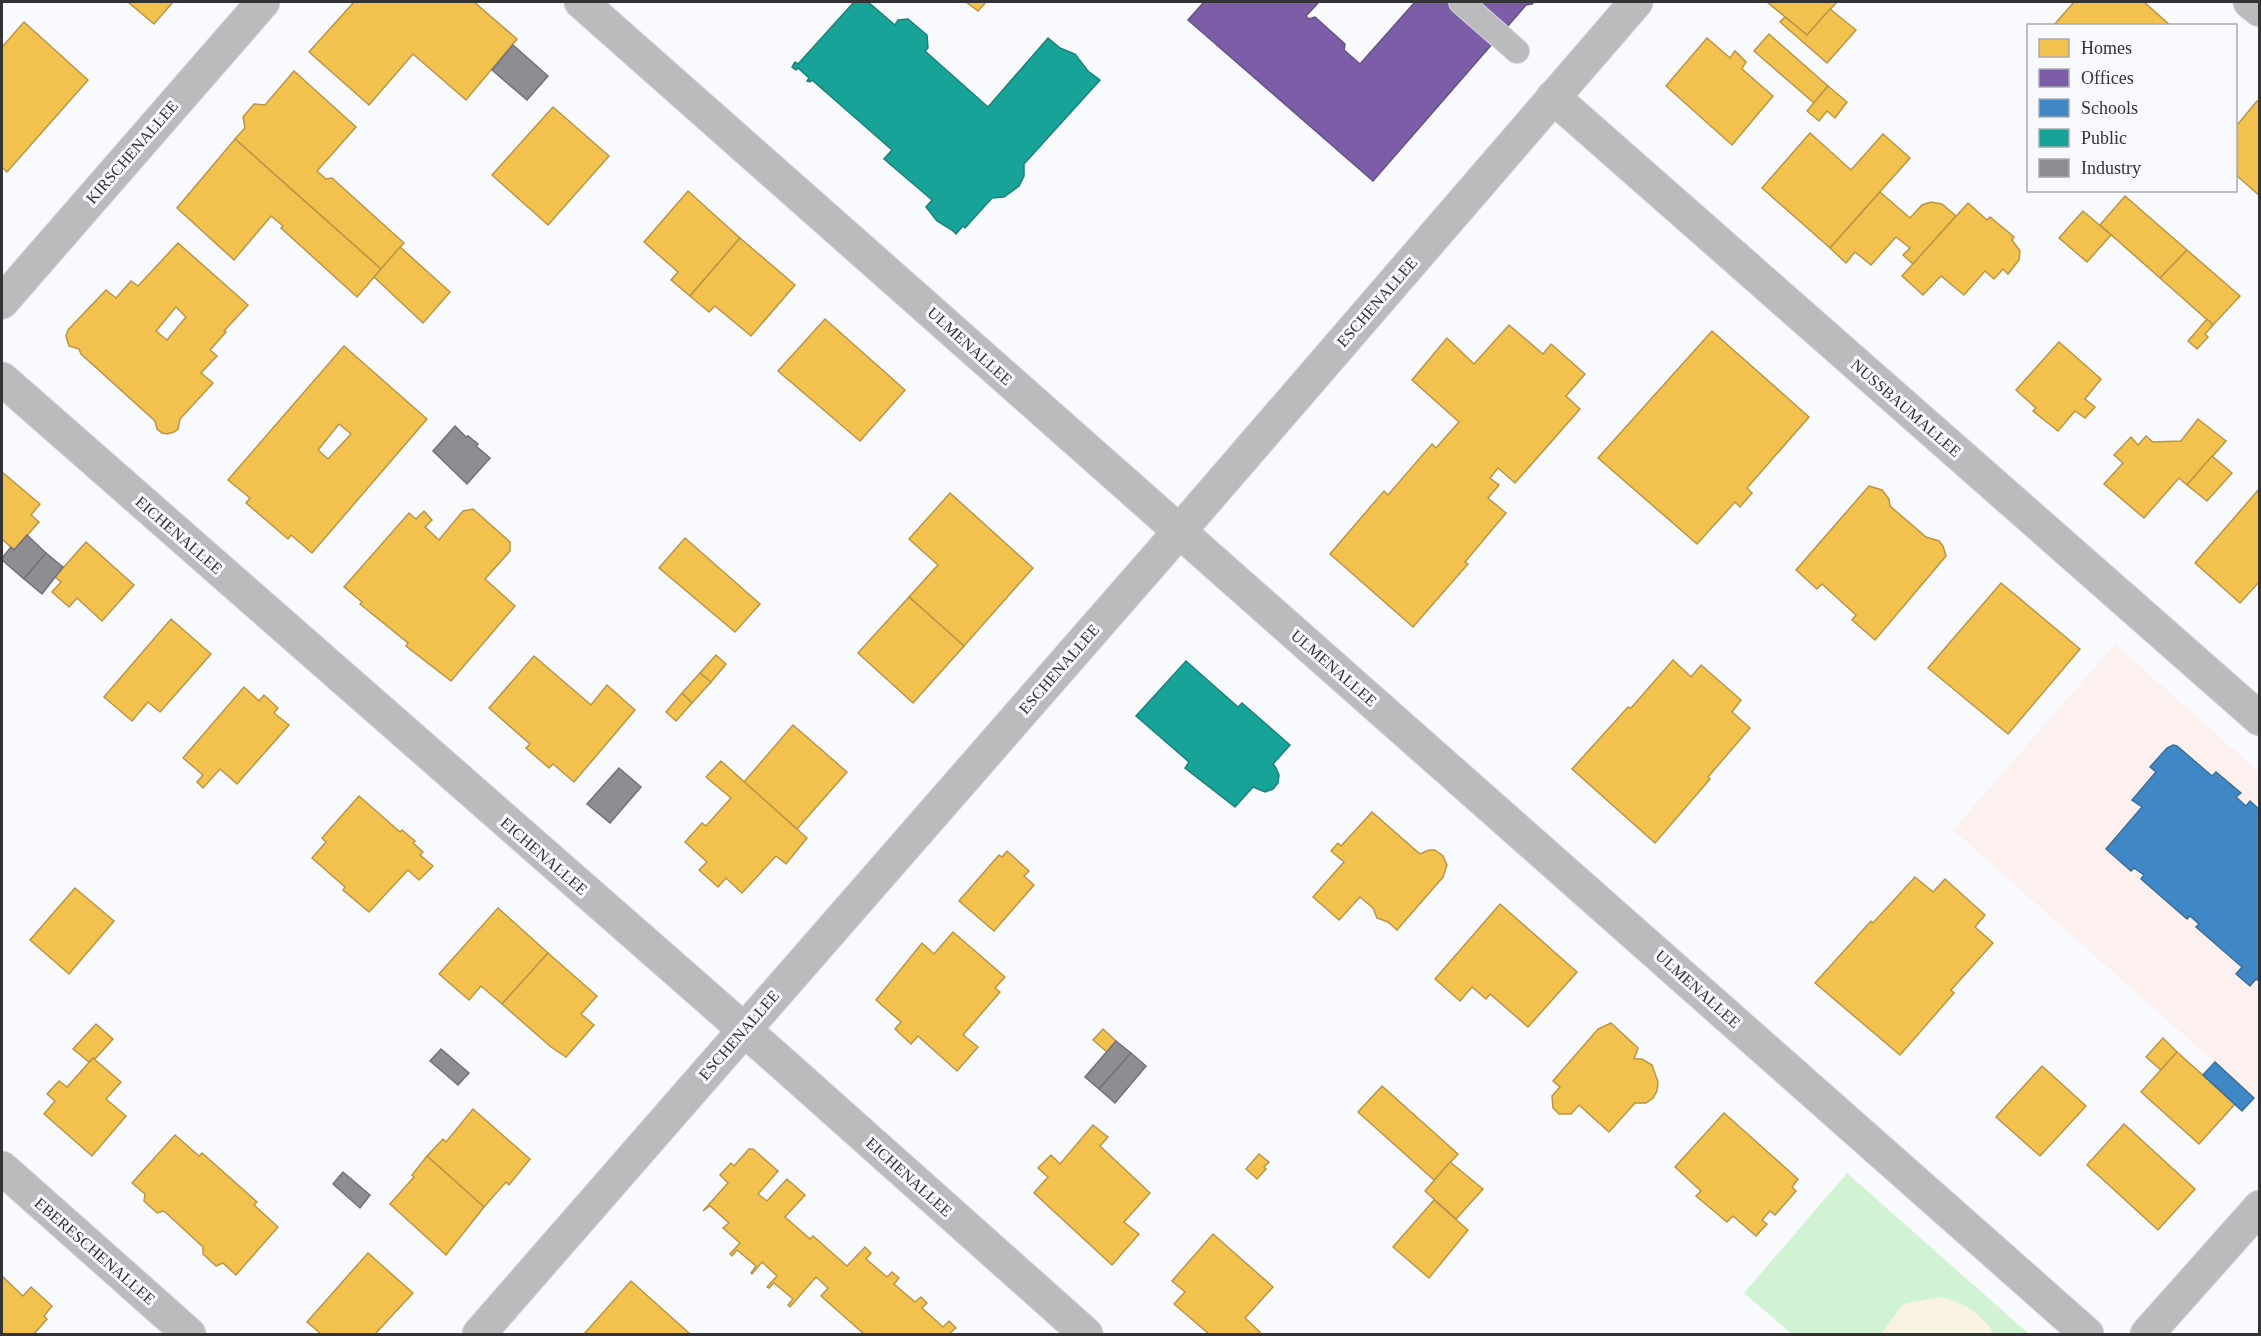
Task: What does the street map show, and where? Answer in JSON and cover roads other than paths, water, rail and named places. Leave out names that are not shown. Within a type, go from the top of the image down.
[{"type":"street","name":"KIRSCHENALLEE","points":[[2,302],[262,2]]},
{"type":"street","name":"ULMENALLEE","points":[[581,2],[2087,1335]]},
{"type":"street","name":"ESCHENALLEE","points":[[479,1335],[1179,531],[1635,2]]},
{"type":"street","points":[[2250,2],[2259,10]]},
{"type":"street","name":"NUSSBAUMALLEE","points":[[1553,97],[2259,719]]},
{"type":"street","name":"EICHENALLEE","points":[[2,379],[743,1030],[1086,1335]]},
{"type":"street","name":"EBERESCHENALLEE","points":[[2,1168],[189,1335]]},
{"type":"street","points":[[2147,1335],[2259,1207]]},
{"type":"lane","points":[[1461,2],[1518,51]]}]
